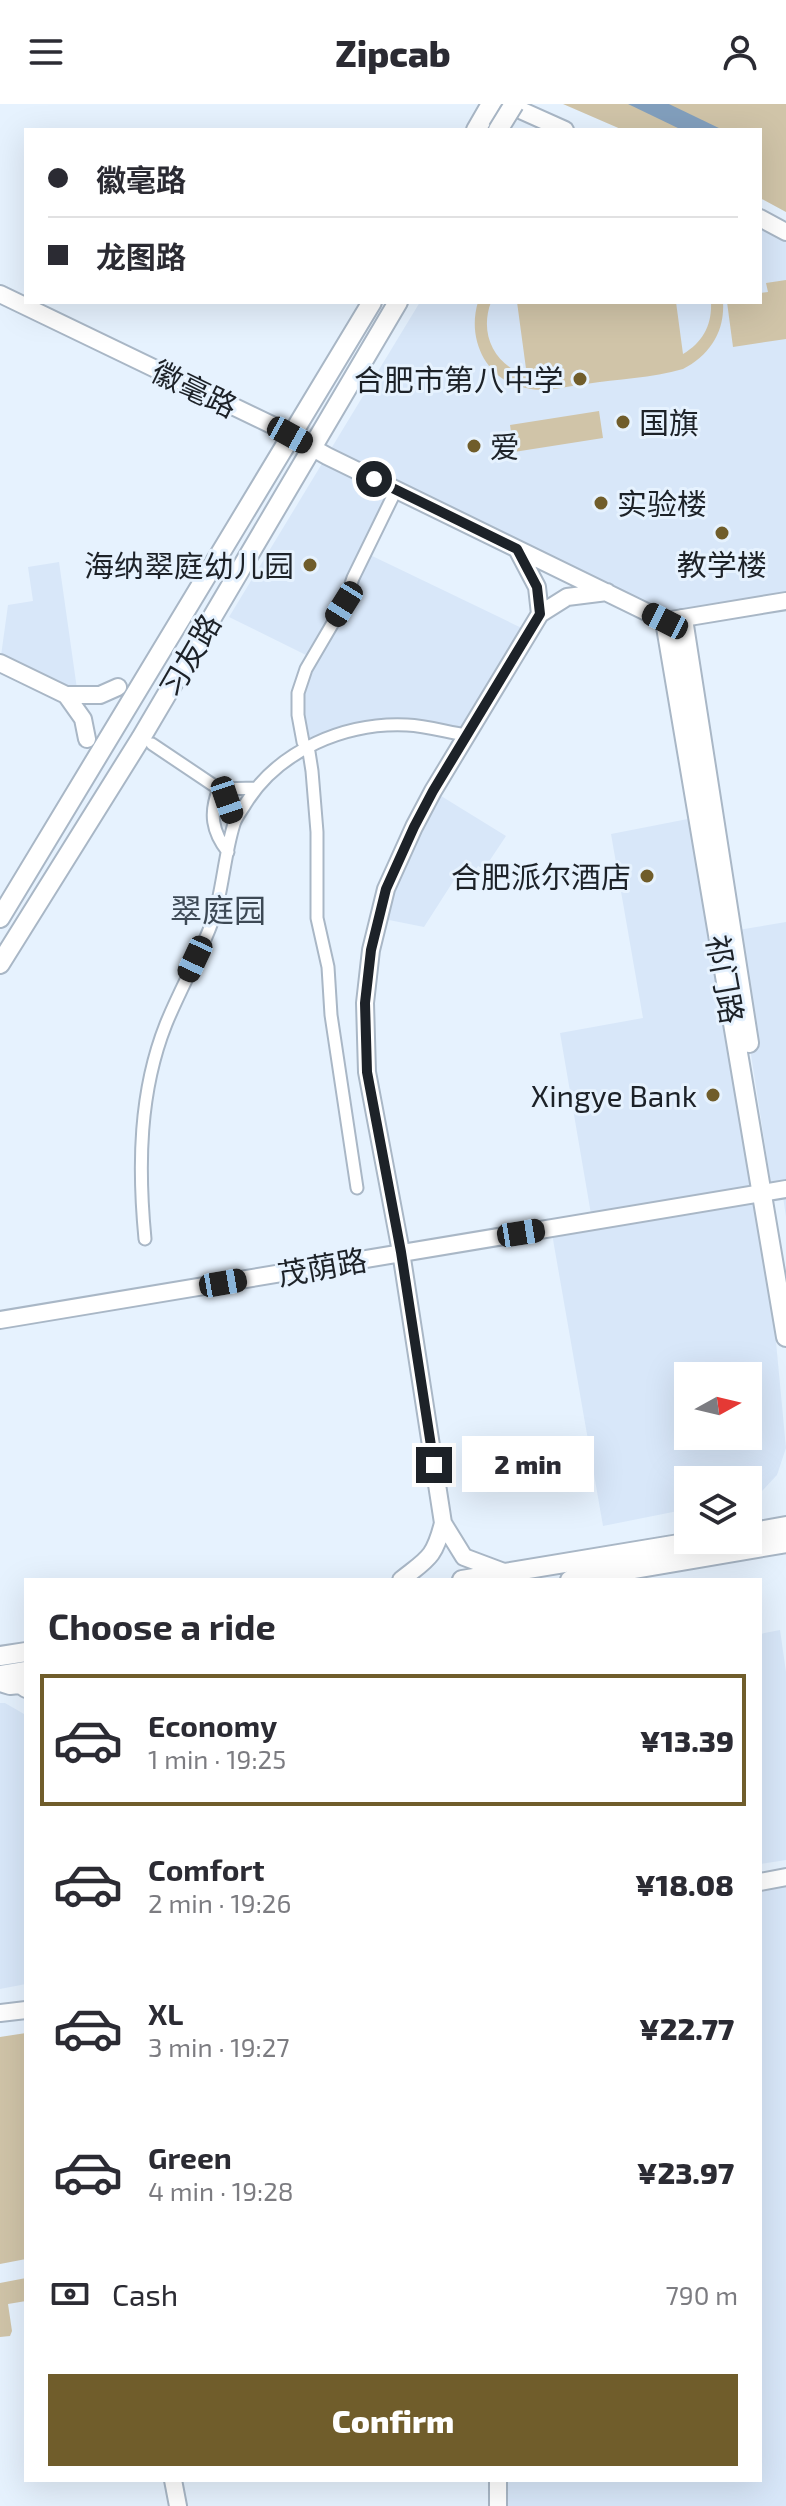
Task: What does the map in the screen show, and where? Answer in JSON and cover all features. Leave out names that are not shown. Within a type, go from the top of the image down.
[{"type":"main road","points":[[477,128],[491,104]]},
{"type":"main road","points":[[499,128],[514,104]]},
{"type":"main road","name":"习友路","points":[[0,918],[371,304]]},
{"type":"main road","name":"习友路","points":[[0,964],[141,738],[397,304]]},
{"type":"main road","name":"祁门路","points":[[674,620],[786,1275]]},
{"type":"main road","name":"祁门路","points":[[773,1191],[786,1337]]},
{"type":"main road","points":[[762,1530],[786,1526]]},
{"type":"main road","points":[[582,1578],[786,1543]]},
{"type":"main road","points":[[474,1578],[674,1545]]},
{"type":"main road","points":[[0,1656],[24,1652]]},
{"type":"main road","points":[[0,1675],[24,1671]]},
{"type":"street","points":[[507,104],[561,128]]},
{"type":"street","points":[[762,219],[786,232]]},
{"type":"street","name":"徽毫路","points":[[0,294],[517,549],[674,620]]},
{"type":"street","points":[[357,1188],[329,998],[328,967],[317,918],[317,832],[312,771],[298,715],[298,693],[306,669],[344,604],[353,578],[396,490]]},
{"type":"street","points":[[517,549],[537,587],[540,614]]},
{"type":"street","points":[[505,1573],[464,1557],[443,1523],[401,1252],[367,1072],[365,1003],[371,950],[386,889],[433,791],[540,614],[567,597],[609,592]]},
{"type":"street","points":[[674,620],[786,601]]},
{"type":"street","points":[[0,663],[66,695],[100,695],[118,687]]},
{"type":"street","points":[[66,695],[83,719],[87,739]]},
{"type":"street","points":[[145,1239],[140,1193],[143,1114],[149,1075],[165,1025],[209,930],[220,897],[235,821],[255,788],[276,766],[307,748],[354,729],[409,725],[467,735]]},
{"type":"street","points":[[152,744],[219,789],[235,821]]},
{"type":"street","points":[[219,789],[255,788]]},
{"type":"street","points":[[219,789],[213,824],[228,852]]},
{"type":"street","name":"茂荫路","points":[[0,1320],[773,1191]]},
{"type":"street","points":[[404,1578],[424,1565],[437,1546],[443,1523]]},
{"type":"street","points":[[0,1683],[24,1688]]},
{"type":"street","points":[[762,1882],[786,1877]]},
{"type":"street","points":[[0,2013],[24,2010]]},
{"type":"street","points":[[173,2482],[178,2506]]},
{"type":"street","points":[[498,2482],[498,2506]]},
{"type":"shaded area","points":[[563,104],[786,104],[786,212],[762,199],[762,128],[618,128]]},
{"type":"shaded area","name":"合肥市第八中学","points":[[762,219],[786,232],[786,601],[665,621],[396,490],[366,553],[530,632],[467,735],[384,725],[307,748],[298,715],[312,658],[229,617],[419,304],[762,304]]},
{"type":"shaded area","points":[[786,280],[786,339],[733,347],[727,304],[762,304],[762,293],[768,292],[766,283]]},
{"type":"shaded area","points":[[478,304],[490,304],[487,326],[492,347],[506,364],[527,376],[517,304],[676,304],[683,354],[705,332],[711,304],[723,304],[721,323],[714,342],[683,369],[538,390],[516,385],[492,370],[478,345],[475,317]]},
{"type":"shaded area","points":[[599,411],[603,438],[514,452],[510,425]]},
{"type":"shaded area","points":[[59,562],[78,696],[0,663],[8,605],[33,601],[28,567]]},
{"type":"shaded area","points":[[433,791],[506,836],[484,869],[478,866],[467,884],[456,877],[424,927],[379,918]]},
{"type":"shaded area","points":[[698,817],[762,1193],[786,1448],[777,1475],[762,1491],[762,1466],[674,1466],[674,1512],[603,1526],[551,1228],[592,1220],[560,1033],[643,1018],[611,834]]},
{"type":"shaded area","points":[[786,922],[786,1217],[782,1190],[772,1191],[732,931]]},
{"type":"shaded area","points":[[780,1630],[786,1672],[786,1860],[762,1864],[762,1634]]},
{"type":"shaded area","points":[[0,1703],[5,1703],[24,1714],[24,1984],[0,1989]]},
{"type":"shaded area","points":[[786,1877],[786,2506],[498,2506],[498,2482],[762,2482],[762,1882]]},
{"type":"shaded area","points":[[24,2033],[24,2259],[0,2264],[0,2037]]},
{"type":"shaded area","points":[[24,2278],[24,2301],[8,2304],[10,2336],[0,2337],[0,2283]]},
{"type":"water","points":[[628,104],[669,104],[719,128],[678,128]]},
{"type":"place","name":"合肥市第八中学","points":[[580,379]]},
{"type":"place","name":"国旗","points":[[623,422]]},
{"type":"place","name":"爱","points":[[474,446]]},
{"type":"place","name":"实验楼","points":[[601,503]]},
{"type":"place","name":"教学楼","points":[[722,533]]},
{"type":"place","name":"海纳翠庭幼儿园","points":[[310,565]]},
{"type":"place","name":"合肥派尔酒店","points":[[647,876]]},
{"type":"place","name":"Xingye Bank","points":[[713,1095]]},
{"type":"district","name":"翠庭园","points":[[218,909]]},
{"type":"route","points":[[374,479],[517,549],[537,587],[540,614],[414,827],[386,889],[371,950],[365,1003],[367,1072],[401,1252],[434,1465]]}]
